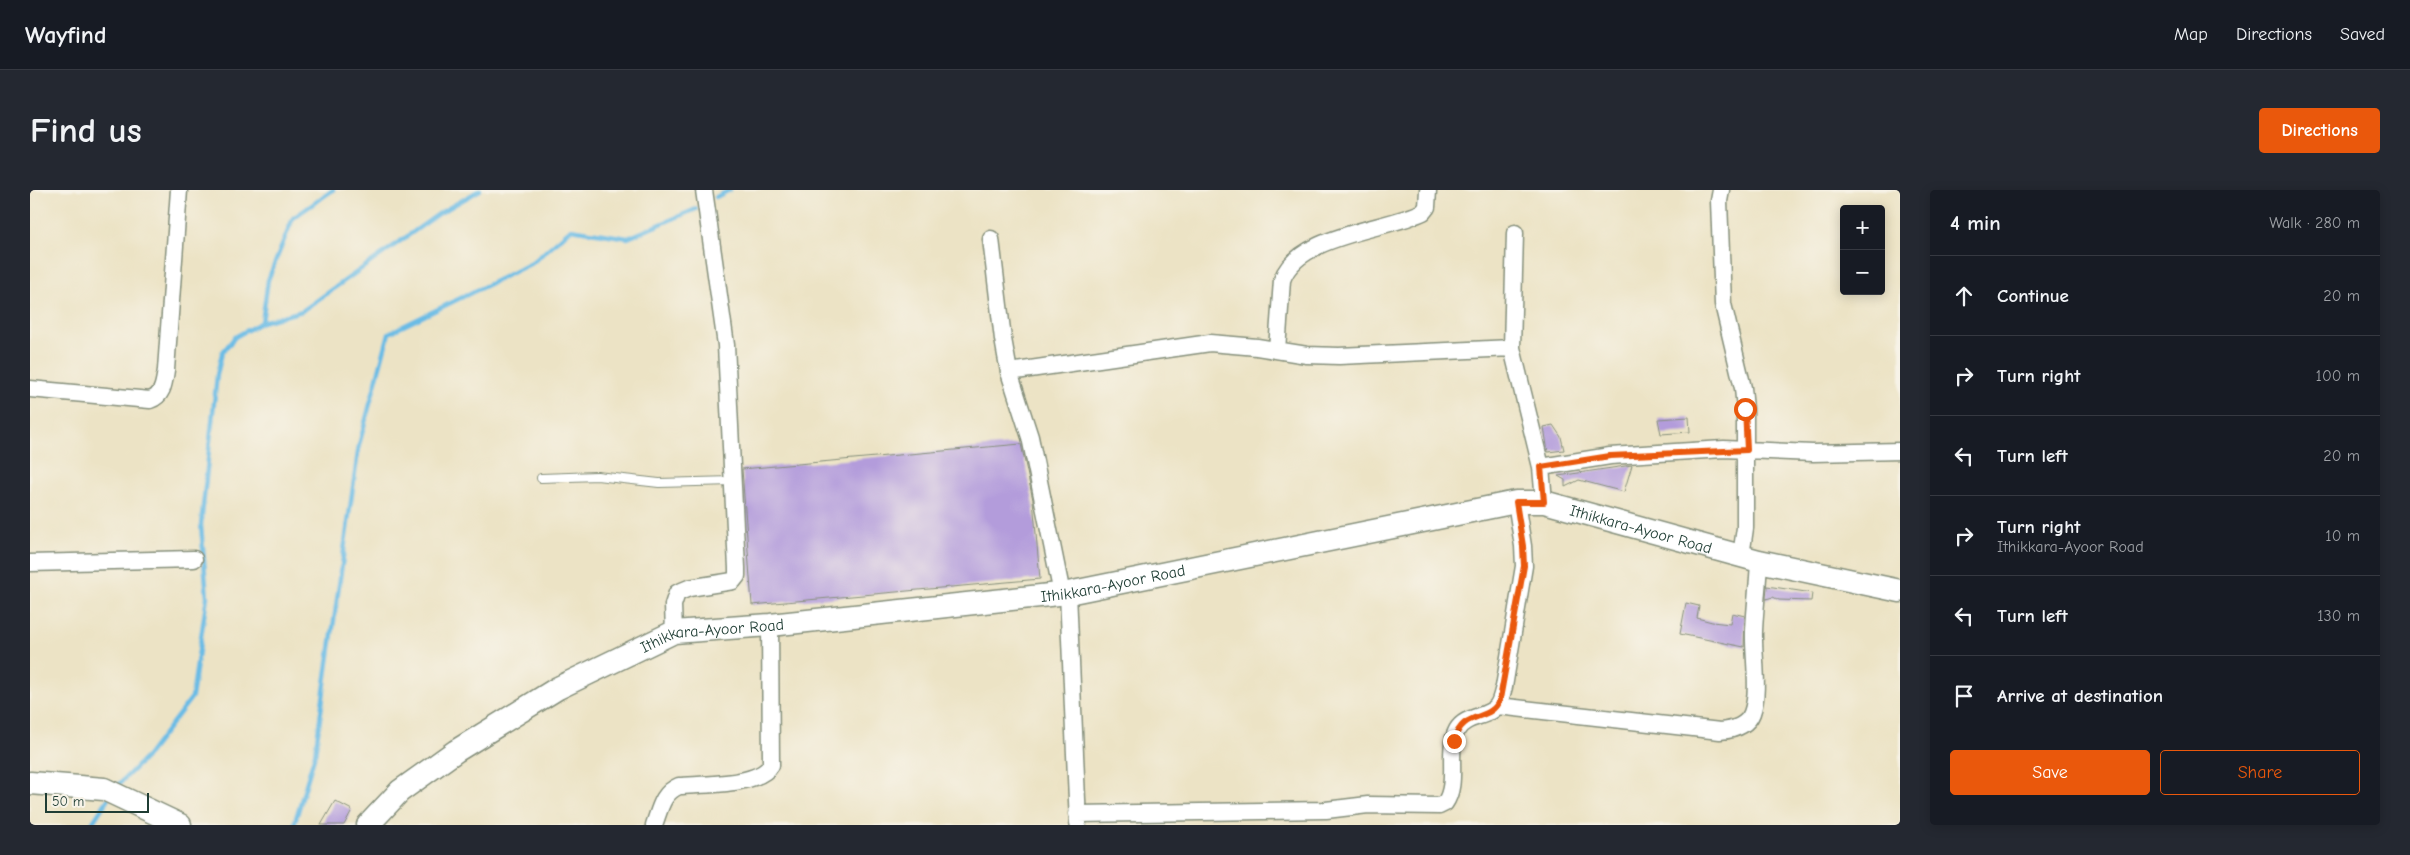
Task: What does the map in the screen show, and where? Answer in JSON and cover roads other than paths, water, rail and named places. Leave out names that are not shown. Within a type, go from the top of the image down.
[{"type":"main road","name":"Ithikkara-Ayoor Road","points":[[368,825],[400,791],[456,751],[558,688],[674,632],[770,625],[1065,594],[1516,502],[1544,502],[1750,559],[1900,591]]},
{"type":"main road","points":[[30,783],[112,793],[180,825]]},
{"type":"street","points":[[30,388],[150,400],[158,396],[162,391],[166,370],[179,190]]},
{"type":"street","points":[[674,632],[673,605],[677,593],[689,588],[733,581],[737,576],[726,345],[704,190]]},
{"type":"street","points":[[1277,350],[1282,280],[1286,269],[1302,255],[1323,244],[1423,212],[1427,206],[1428,190]]},
{"type":"street","points":[[991,239],[1003,339],[1009,372],[1030,437],[1065,594],[1077,819],[1294,818],[1326,810],[1368,805],[1439,806],[1445,803],[1450,789],[1454,741],[1457,729],[1463,723],[1498,706],[1720,731],[1734,730],[1746,722],[1752,713],[1754,696],[1754,632],[1750,559],[1745,528],[1747,450],[1744,388],[1723,304],[1719,201],[1721,190]]},
{"type":"street","points":[[1514,233],[1512,348],[1541,467],[1544,502]]},
{"type":"street","points":[[1009,372],[1210,343],[1339,356],[1512,348]]},
{"type":"street","points":[[1541,467],[1610,456],[1747,450],[1813,453],[1900,451]]},
{"type":"street","points":[[1498,706],[1504,687],[1524,566],[1516,502]]},
{"type":"street","points":[[30,563],[194,559]]},
{"type":"street","points":[[654,825],[664,798],[672,789],[680,786],[751,779],[767,772],[771,765],[770,625]]},
{"type":"lane","points":[[541,478],[597,476],[659,483],[733,481]]},
{"type":"waterway","points":[[262,322],[268,280],[293,218],[333,190]]},
{"type":"waterway","points":[[115,788],[147,756],[192,697],[207,597],[201,525],[217,375],[222,353],[235,337],[262,322],[302,311],[440,213],[480,190]]},
{"type":"waterway","points":[[716,197],[730,190]]},
{"type":"waterway","points":[[294,825],[315,754],[359,445],[389,333],[532,263],[571,229],[628,238],[696,209]]},
{"type":"waterway","points":[[91,825],[108,799]]}]
